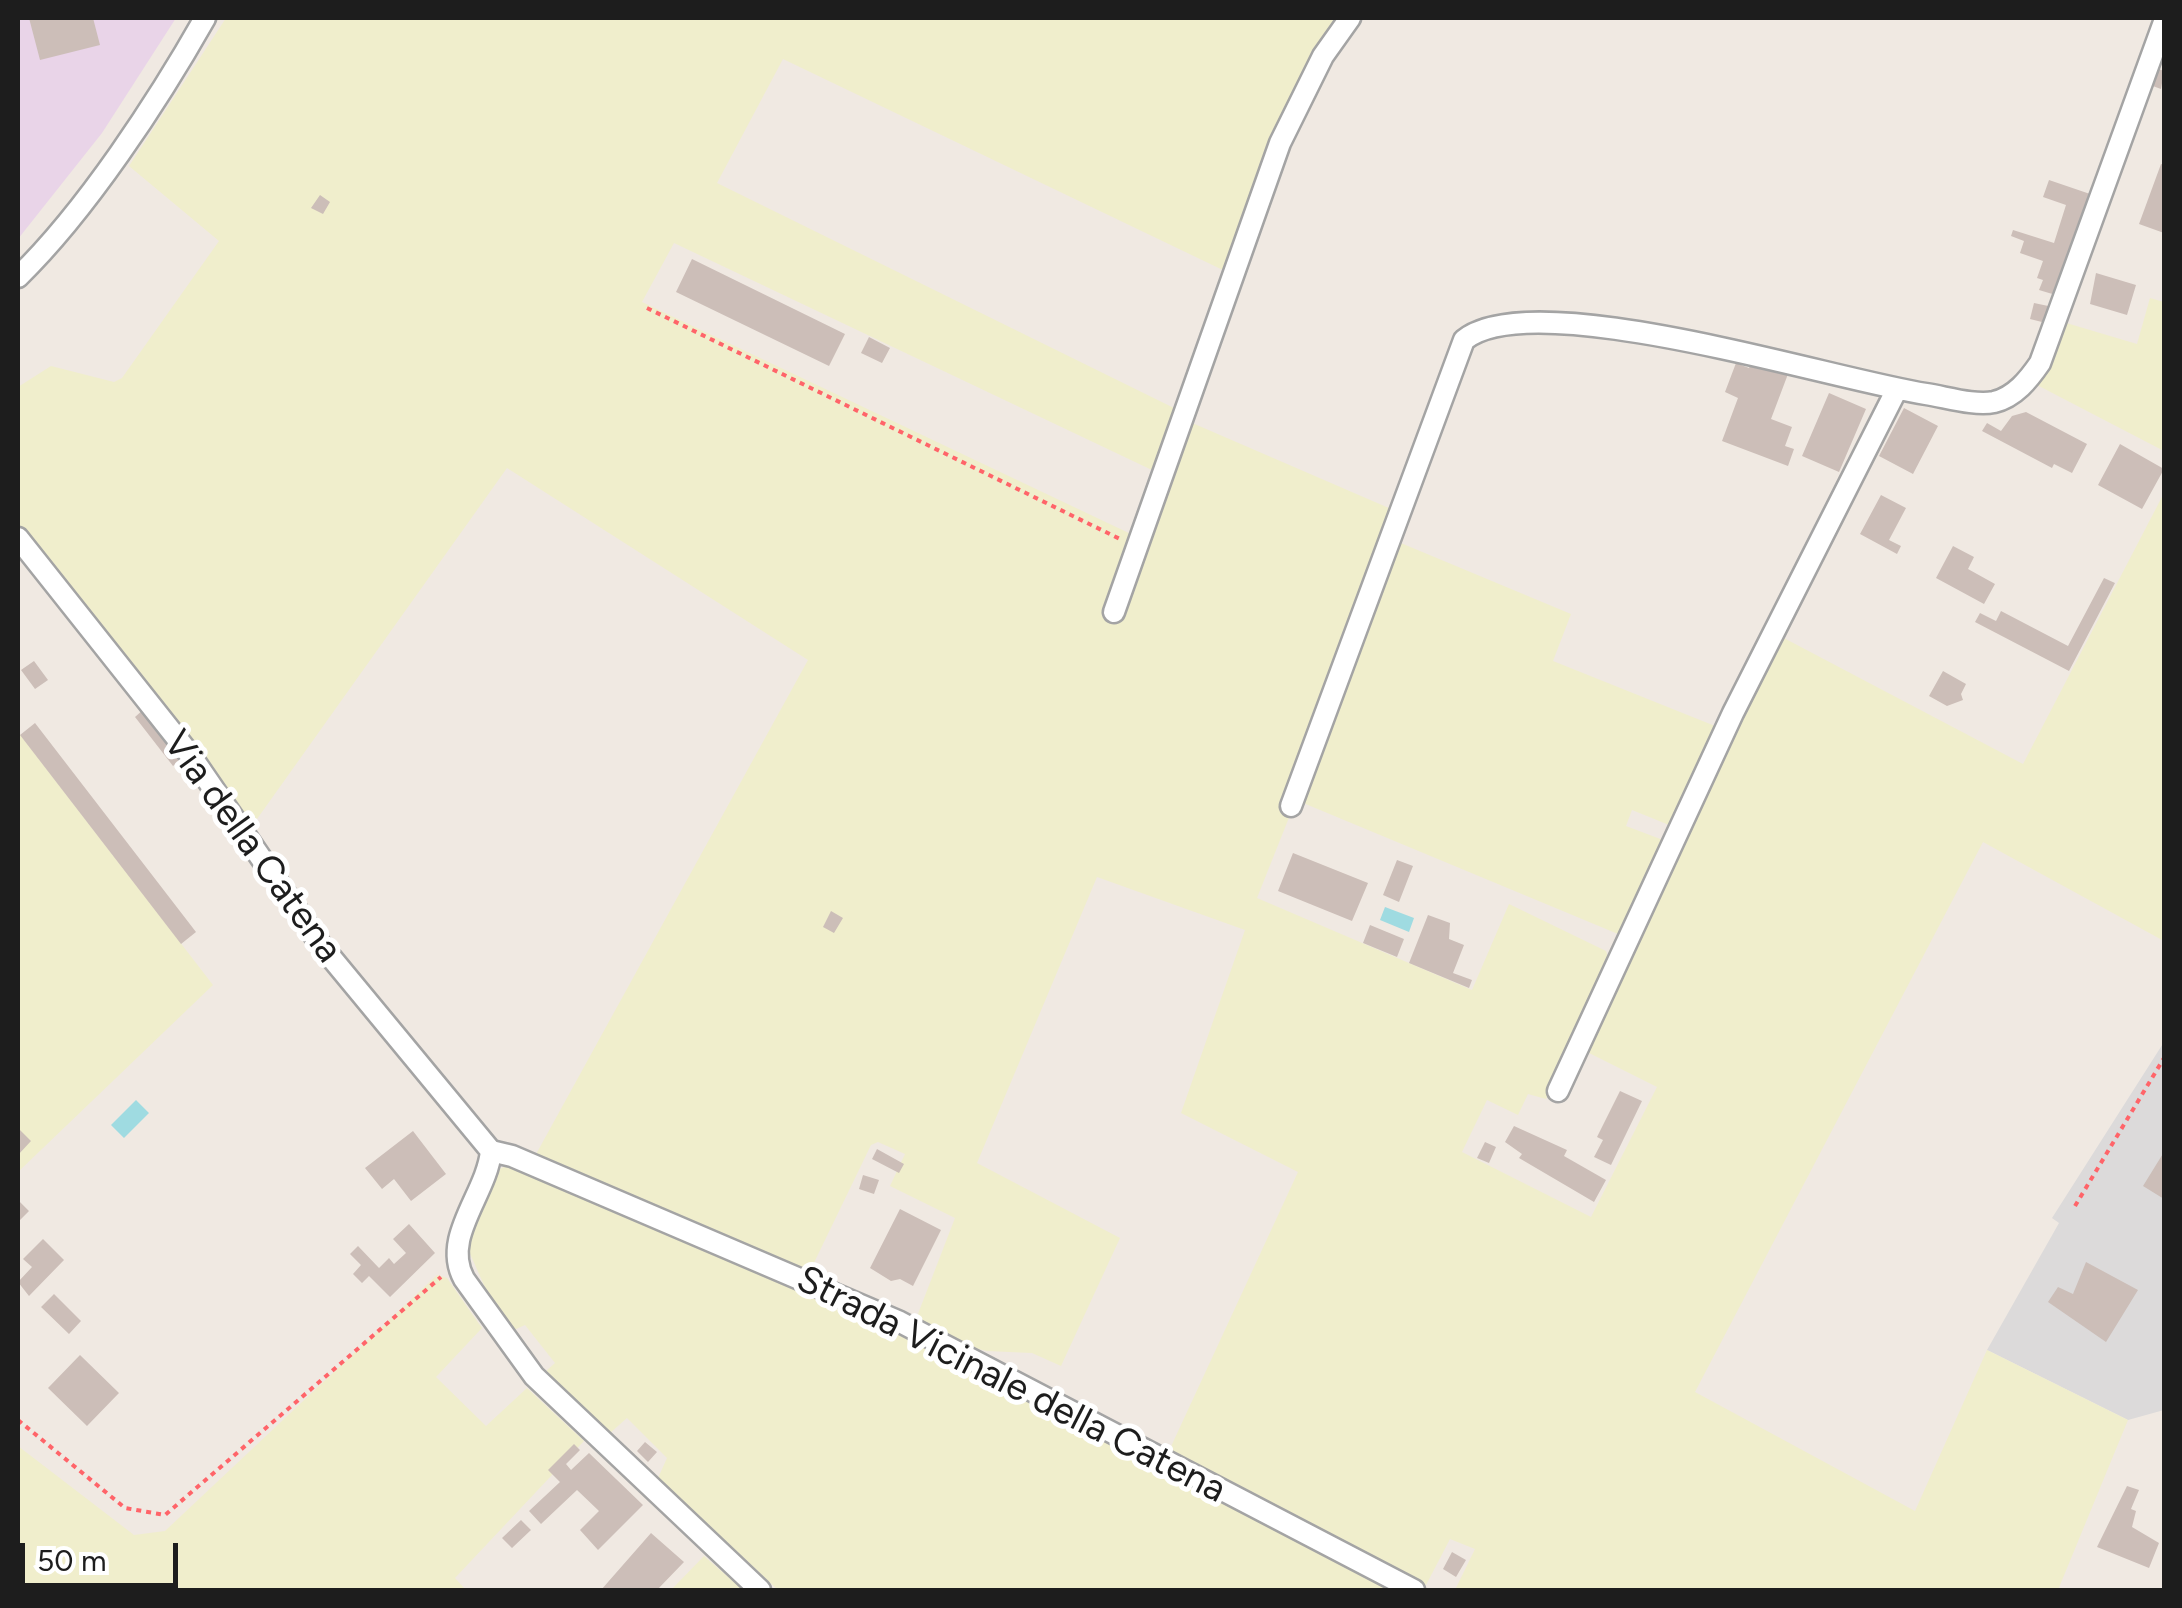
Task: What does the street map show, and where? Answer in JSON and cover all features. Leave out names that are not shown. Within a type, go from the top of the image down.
[{"type":"street","points":[[18,277],[54,241],[86,198],[206,18]]},
{"type":"street","points":[[1114,612],[1280,143],[1323,56],[1350,18]]},
{"type":"street","points":[[1291,806],[1464,340],[1477,329],[1504,322],[1591,326],[1664,338],[1898,390],[1994,402],[2028,380],[2040,363],[2164,22]]},
{"type":"street","points":[[1558,1091],[1734,713],[1898,390]]},
{"type":"street","name":"Via della Catena","points":[[18,538],[190,756],[320,944],[490,1151]]},
{"type":"street","points":[[490,1151],[490,1165],[462,1230],[456,1264],[534,1376],[760,1590]]},
{"type":"street","name":"Strada Vicinale della Catena","points":[[490,1151],[512,1156],[870,1307],[1414,1590]]},
{"type":"path","points":[[647,308],[1137,548]]},
{"type":"path","points":[[2075,1206],[2164,1058]]},
{"type":"path","points":[[18,1420],[125,1508],[165,1514],[456,1264]]},
{"type":"shaded area","points":[[18,18],[176,18],[102,133],[18,239]]},
{"type":"shaded area","points":[[226,18],[1339,18],[1311,57],[1276,133],[1227,272],[783,59],[717,183],[1176,409],[1154,471],[674,243],[642,302],[1133,535],[1190,422],[1405,515],[1396,541],[1571,614],[1553,661],[1720,728],[1674,827],[1632,810],[1626,826],[1663,840],[1618,934],[1296,800],[1257,898],[1472,990],[1509,904],[1606,951],[1610,964],[1546,1099],[1528,1094],[1518,1115],[1487,1100],[1462,1152],[1591,1217],[1657,1087],[1585,1051],[1780,636],[2023,764],[2164,493],[2164,941],[1983,842],[1695,1392],[1915,1511],[1987,1350],[2128,1420],[2058,1590],[1455,1590],[1475,1549],[1450,1539],[1426,1585],[1168,1453],[1298,1172],[1181,1113],[1245,930],[1097,877],[977,1163],[1120,1238],[1061,1366],[1032,1353],[987,1351],[957,1344],[916,1319],[955,1218],[890,1186],[905,1154],[878,1142],[871,1145],[810,1271],[535,1156],[808,660],[507,468],[252,826],[132,666],[18,524],[18,387],[51,366],[114,382],[122,378],[219,241],[129,166]]},
{"type":"shaded area","points":[[2150,298],[2164,302],[2164,451],[2035,384],[2063,322],[2137,344]]},
{"type":"shaded area","points":[[18,732],[213,985],[18,1172]]},
{"type":"shaded area","points":[[2164,1042],[2164,1410],[2128,1420],[1987,1350],[2059,1223],[2052,1218]]},
{"type":"shaded area","points":[[513,1163],[892,1327],[1399,1590],[778,1590],[658,1478],[667,1458],[627,1418],[610,1433],[546,1371],[555,1363],[525,1325],[514,1330],[488,1294],[467,1247],[478,1202],[495,1171]]},
{"type":"shaded area","points":[[437,1275],[447,1278],[482,1328],[436,1377],[486,1426],[527,1388],[584,1441],[455,1578],[466,1590],[18,1590],[18,1446],[134,1535],[165,1531]]},
{"type":"shaded area","points":[[704,1556],[743,1590],[671,1590]]},
{"type":"water","points":[[1385,907],[1414,918],[1409,932],[1380,920]]},
{"type":"water","points":[[136,1100],[149,1113],[124,1138],[111,1125]]},
{"type":"building","points":[[29,18],[93,18],[100,45],[40,60]]},
{"type":"building","points":[[2156,68],[2164,71],[2161,89],[2150,85]]},
{"type":"building","points":[[2161,164],[2164,165],[2164,233],[2139,224]]},
{"type":"building","points":[[2049,180],[2093,195],[2059,296],[2039,290],[2043,280],[2037,278],[2043,261],[2020,253],[2024,241],[2011,236],[2013,230],[2054,243],[2066,205],[2043,197]]},
{"type":"building","points":[[320,195],[330,202],[323,214],[311,208]]},
{"type":"building","points":[[692,259],[845,334],[829,366],[676,292]]},
{"type":"building","points":[[2096,273],[2136,285],[2127,315],[2090,304]]},
{"type":"building","points":[[2034,303],[2053,307],[2050,324],[2030,319]]},
{"type":"building","points":[[869,337],[890,348],[882,363],[861,353]]},
{"type":"building","points":[[1752,360],[1788,374],[1771,419],[1792,427],[1785,446],[1794,449],[1788,466],[1722,441],[1738,398],[1725,392],[1736,363],[1749,368]]},
{"type":"building","points":[[1829,393],[1866,409],[1839,472],[1802,456]]},
{"type":"building","points":[[1904,408],[1938,426],[1913,474],[1879,456]]},
{"type":"building","points":[[2026,412],[2087,444],[2072,473],[2054,464],[2052,468],[1982,431],[1987,423],[2001,431],[2012,416]]},
{"type":"building","points":[[2120,444],[2164,469],[2142,509],[2098,485]]},
{"type":"building","points":[[1881,495],[1906,508],[1889,540],[1901,546],[1897,554],[1860,534]]},
{"type":"building","points":[[1953,546],[1974,557],[1968,569],[1995,584],[1984,604],[1936,578]]},
{"type":"building","points":[[2104,578],[2115,583],[2069,671],[1975,622],[1980,613],[1996,621],[2001,611],[2068,646]]},
{"type":"building","points":[[34,661],[48,680],[35,689],[21,670]]},
{"type":"building","points":[[1943,671],[1966,684],[1961,694],[1963,700],[1947,706],[1929,696]]},
{"type":"building","points":[[144,709],[183,758],[173,766],[135,717]]},
{"type":"building","points":[[35,723],[196,932],[181,944],[20,735]]},
{"type":"building","points":[[1293,853],[1368,883],[1352,921],[1278,891]]},
{"type":"building","points":[[1397,860],[1413,866],[1399,902],[1383,895]]},
{"type":"building","points":[[831,911],[843,918],[834,933],[823,927]]},
{"type":"building","points":[[1428,915],[1450,923],[1449,939],[1464,945],[1453,973],[1472,980],[1469,988],[1409,963]]},
{"type":"building","points":[[1370,925],[1404,939],[1397,957],[1363,943]]},
{"type":"building","points":[[1620,1091],[1642,1101],[1611,1165],[1594,1157],[1603,1140],[1597,1137]]},
{"type":"building","points":[[1514,1126],[1567,1150],[1564,1156],[1606,1180],[1594,1202],[1519,1158],[1522,1154],[1505,1142]]},
{"type":"building","points":[[18,1128],[31,1141],[18,1155]]},
{"type":"building","points":[[413,1131],[446,1174],[411,1201],[394,1179],[382,1189],[365,1168]]},
{"type":"building","points":[[1485,1142],[1496,1147],[1489,1163],[1477,1158]]},
{"type":"building","points":[[877,1149],[904,1164],[899,1173],[872,1159]]},
{"type":"building","points":[[2164,1152],[2164,1199],[2143,1186]]},
{"type":"building","points":[[863,1175],[879,1180],[874,1194],[859,1189]]},
{"type":"building","points":[[18,1200],[29,1211],[18,1222]]},
{"type":"building","points":[[900,1209],[941,1230],[913,1286],[900,1279],[891,1281],[870,1268]]},
{"type":"building","points":[[409,1224],[435,1253],[390,1297],[369,1276],[362,1283],[353,1274],[361,1265],[350,1254],[358,1246],[379,1268],[389,1258],[394,1264],[406,1253],[393,1239]]},
{"type":"building","points":[[43,1239],[64,1260],[29,1296],[18,1282],[32,1267],[23,1259]]},
{"type":"building","points":[[2086,1262],[2138,1290],[2106,1342],[2048,1302],[2058,1287],[2073,1294]]},
{"type":"building","points":[[54,1294],[81,1321],[69,1334],[41,1307]]},
{"type":"building","points":[[80,1355],[119,1393],[87,1426],[48,1388]]},
{"type":"building","points":[[645,1442],[657,1452],[648,1462],[637,1451]]},
{"type":"building","points":[[574,1444],[580,1450],[566,1464],[571,1470],[589,1453],[643,1505],[598,1550],[580,1530],[599,1511],[577,1490],[541,1524],[529,1511],[560,1482],[548,1470]]},
{"type":"building","points":[[2127,1486],[2139,1490],[2131,1509],[2136,1511],[2132,1527],[2159,1543],[2149,1568],[2097,1547]]},
{"type":"building","points":[[521,1520],[531,1530],[512,1548],[502,1538]]},
{"type":"building","points":[[651,1533],[684,1562],[657,1590],[601,1590]]},
{"type":"building","points":[[1452,1552],[1466,1560],[1456,1577],[1443,1569]]}]
